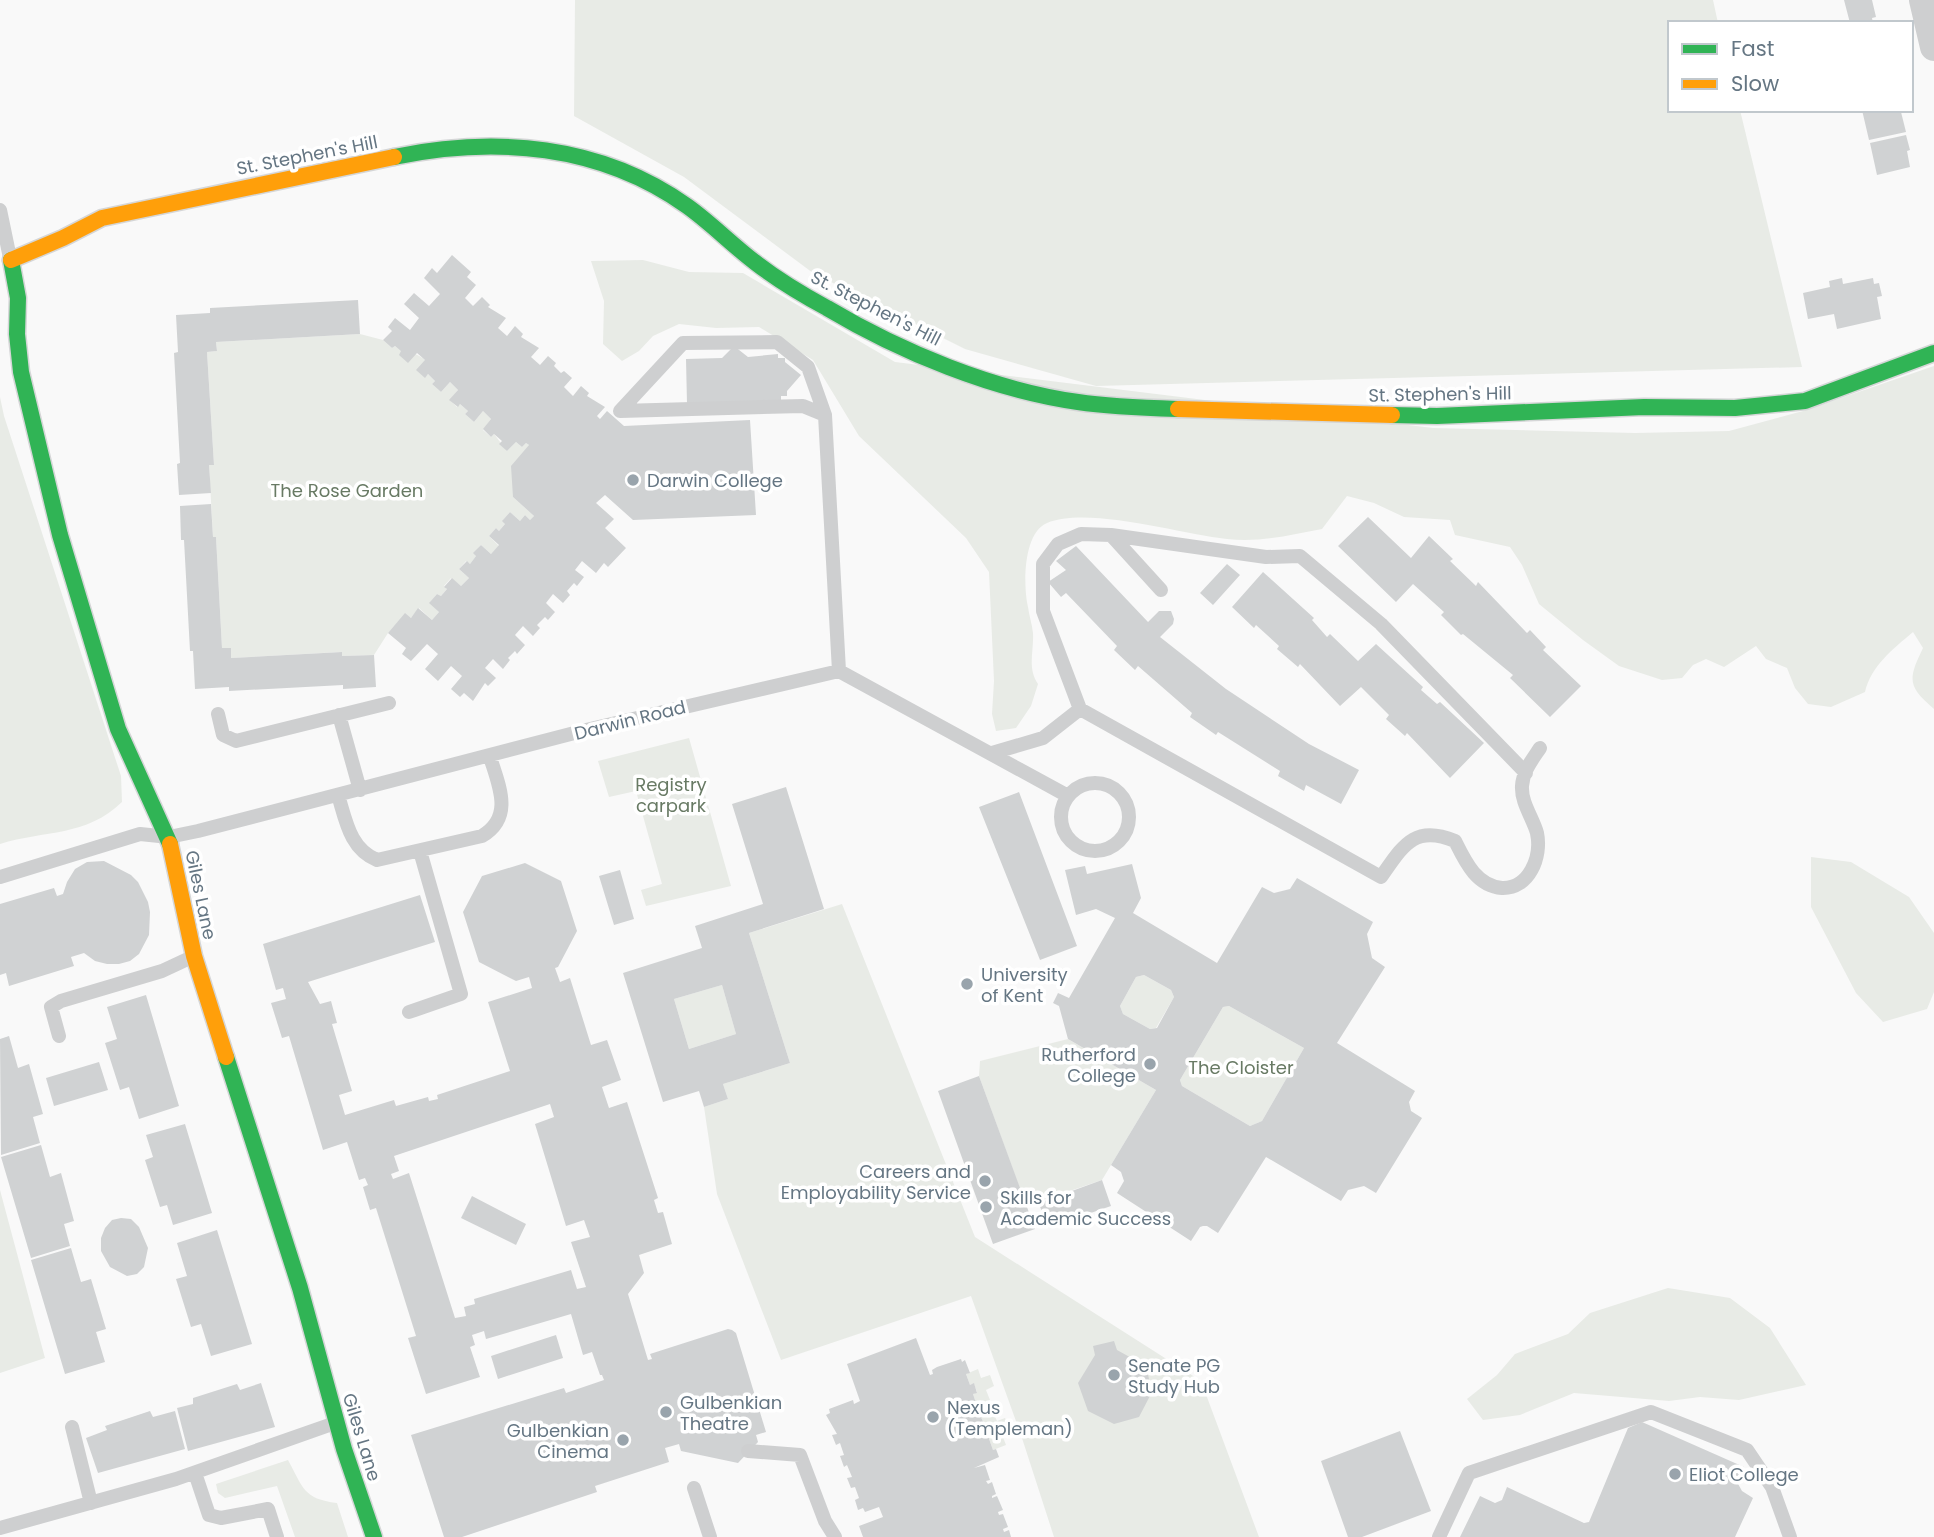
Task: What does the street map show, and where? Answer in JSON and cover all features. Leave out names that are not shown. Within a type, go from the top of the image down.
[{"type":"street","points":[[1923,0],[1934,47]]},
{"type":"street","name":"St. Stephen's Hill","points":[[5,259],[63,239],[102,218],[134,210],[407,154],[494,145],[559,151],[600,161],[627,172],[687,206],[767,270],[828,309],[905,348],[993,383],[1077,402],[1144,408],[1437,416],[1631,407],[1735,408],[1805,401],[1934,353]]},
{"type":"street","name":"Giles Lane","points":[[5,259],[18,298],[20,372],[60,535],[118,729],[169,836],[194,956],[300,1288],[337,1422],[374,1537]]},
{"type":"lane","points":[[0,210],[5,259]]},
{"type":"lane","points":[[825,415],[803,406],[620,411],[683,343],[777,342],[808,367],[825,415],[839,671],[1068,796]]},
{"type":"lane","points":[[1526,774],[1381,624],[1300,556],[1266,557],[1111,535],[1081,534],[1058,544],[1043,564],[1042,611],[1080,709],[1381,877],[1398,852],[1418,835],[1438,834],[1455,841],[1466,864],[1478,879],[1498,888],[1515,888],[1528,877],[1536,857],[1537,834],[1522,788],[1526,774],[1529,762],[1540,748]]},
{"type":"lane","points":[[1111,535],[1161,590]]},
{"type":"lane","name":"Darwin Road","points":[[0,877],[140,834],[169,836],[198,831],[586,730],[839,671]]},
{"type":"lane","points":[[218,714],[223,735],[236,741],[389,703]]},
{"type":"lane","points":[[992,753],[1043,738],[1080,709]]},
{"type":"lane","points":[[339,715],[360,790]]},
{"type":"lane","points":[[338,796],[355,843],[369,857],[384,860],[482,836],[495,829],[501,817],[502,804],[490,757]]},
{"type":"lane","points":[[1091,783],[1103,784],[1119,793],[1126,802],[1129,818],[1127,830],[1119,842],[1109,849],[1096,852],[1073,844],[1061,823],[1061,811],[1068,796],[1077,788],[1091,783]]},
{"type":"lane","points":[[409,1012],[461,994],[420,851]]},
{"type":"lane","points":[[59,1036],[51,1007],[61,1001],[162,971],[194,956]]},
{"type":"lane","points":[[1439,1537],[1469,1473],[1651,1412],[1747,1450],[1772,1486],[1790,1537]]},
{"type":"lane","points":[[0,1528],[195,1473],[337,1422]]},
{"type":"lane","points":[[72,1427],[91,1503]]},
{"type":"lane","points":[[748,1451],[800,1455],[825,1521],[835,1537]]},
{"type":"lane","points":[[195,1473],[209,1515],[221,1518],[268,1509],[277,1537]]},
{"type":"lane","points":[[694,1489],[710,1537]]},
{"type":"green space","points":[[575,0],[1713,0],[1718,21],[1668,21],[1668,112],[1740,112],[1802,367],[1096,386],[965,349],[813,273],[684,177],[574,116]]},
{"type":"green space","points":[[643,260],[689,272],[743,273],[895,362],[1433,428],[1635,433],[1729,431],[1803,411],[1934,366],[1934,709],[1919,694],[1913,681],[1915,667],[1923,648],[1913,632],[1878,666],[1865,692],[1831,707],[1808,704],[1795,688],[1787,668],[1766,659],[1756,646],[1724,667],[1706,659],[1693,665],[1682,678],[1662,680],[1619,666],[1539,604],[1522,565],[1510,547],[1455,535],[1450,520],[1404,517],[1374,503],[1347,496],[1322,529],[1263,539],[1227,539],[1110,519],[1065,519],[1047,523],[1033,537],[1025,573],[1026,597],[1033,633],[1032,666],[1038,684],[1031,706],[1016,728],[996,731],[992,714],[994,681],[989,572],[966,538],[859,436],[813,360],[759,327],[716,328],[679,324],[653,336],[639,351],[622,361],[603,344],[604,301],[591,261]]},
{"type":"green space","name":"The Rose Garden","points":[[360,334],[383,340],[392,348],[395,346],[425,360],[425,377],[428,374],[435,381],[432,384],[441,392],[450,382],[458,390],[450,400],[457,407],[460,404],[468,411],[465,414],[474,422],[483,411],[491,419],[483,430],[491,437],[494,434],[507,451],[516,442],[522,447],[526,443],[529,445],[513,497],[534,516],[530,520],[525,515],[520,521],[510,512],[499,531],[496,528],[489,536],[499,546],[491,554],[481,545],[470,564],[466,561],[459,569],[469,578],[461,586],[451,578],[444,586],[447,589],[441,596],[437,594],[430,602],[439,612],[432,620],[419,608],[411,618],[405,614],[388,633],[374,655],[342,656],[341,652],[231,658],[231,648],[222,648],[216,537],[213,537],[209,465],[214,465],[207,352],[217,351],[216,342]]},
{"type":"green space","points":[[0,397],[121,776],[122,802],[108,813],[79,827],[0,844]]},
{"type":"green space","name":"Registry carpark","points":[[689,738],[731,886],[646,906],[641,890],[662,884],[636,791],[609,797],[598,761]]},
{"type":"green space","points":[[1811,857],[1851,862],[1909,897],[1934,933],[1934,992],[1927,1009],[1883,1022],[1856,993],[1811,907]]},
{"type":"green space","points":[[842,904],[975,1237],[1201,1381],[1259,1537],[1054,1537],[971,1296],[781,1360],[717,1194],[704,1107],[728,1099],[723,1084],[790,1063],[749,933]]},
{"type":"green space","points":[[1144,975],[1171,990],[1174,997],[1156,1028],[1150,1029],[1123,1014],[1120,1006],[1136,977]]},
{"type":"green space","points":[[722,985],[736,1034],[689,1049],[674,999]]},
{"type":"green space","name":"The Cloister","points":[[1229,1006],[1304,1048],[1262,1121],[1250,1126],[1182,1086],[1180,1080],[1223,1007]]},
{"type":"green space","points":[[1068,1039],[1156,1090],[1102,1180],[1026,1206],[979,1076],[980,1061]]},
{"type":"green space","points":[[0,1190],[45,1358],[0,1373]]},
{"type":"green space","points":[[1668,1288],[1730,1298],[1770,1328],[1806,1385],[1739,1400],[1700,1397],[1669,1401],[1574,1393],[1520,1415],[1483,1420],[1467,1399],[1497,1375],[1515,1354],[1568,1334],[1590,1313]]},
{"type":"green space","points":[[978,1369],[981,1378],[990,1375],[994,1386],[986,1390],[990,1400],[977,1406],[973,1394],[977,1392],[974,1384],[970,1385],[966,1374]]},
{"type":"green space","points":[[992,1410],[997,1421],[1005,1418],[1010,1428],[1001,1432],[1006,1445],[993,1450],[988,1436],[991,1434],[989,1427],[986,1428],[980,1415]]},
{"type":"green space","points":[[288,1460],[305,1490],[317,1498],[337,1503],[348,1537],[295,1537],[277,1486],[225,1498],[218,1493],[216,1484]]},
{"type":"building","points":[[1844,0],[1872,0],[1876,17],[1872,18],[1873,21],[1849,21]]},
{"type":"building","points":[[1862,112],[1901,112],[1906,132],[1869,140]]},
{"type":"building","points":[[1906,135],[1910,150],[1907,151],[1910,167],[1877,175],[1870,143]]},
{"type":"building","name":"Darwin College","points":[[452,255],[471,272],[467,277],[476,285],[465,298],[473,306],[482,297],[490,305],[488,307],[506,318],[498,328],[507,336],[515,326],[523,334],[521,337],[539,348],[531,357],[540,365],[548,356],[556,363],[554,366],[561,373],[564,371],[572,378],[564,387],[573,396],[581,386],[589,393],[587,396],[605,407],[597,416],[600,419],[607,411],[624,426],[750,420],[756,515],[633,520],[605,495],[596,503],[614,519],[605,528],[626,548],[608,567],[604,563],[596,573],[582,561],[575,570],[584,577],[577,586],[574,583],[567,591],[570,595],[563,603],[553,594],[546,603],[555,612],[548,620],[545,617],[537,625],[540,628],[533,636],[523,626],[515,635],[525,645],[517,654],[515,651],[508,658],[510,660],[503,669],[493,659],[485,668],[496,678],[488,686],[485,683],[473,701],[464,693],[460,697],[451,689],[462,676],[451,666],[438,681],[425,669],[438,654],[427,644],[411,661],[402,654],[406,648],[388,633],[405,613],[411,618],[418,608],[432,620],[439,612],[429,603],[437,594],[441,596],[447,589],[444,587],[452,578],[461,586],[469,578],[459,569],[467,561],[470,564],[476,556],[473,553],[481,545],[491,554],[499,545],[489,536],[496,528],[499,531],[505,524],[502,521],[510,512],[520,521],[525,515],[530,520],[534,516],[513,497],[511,466],[529,445],[526,443],[522,447],[516,442],[507,451],[499,444],[502,441],[494,434],[491,437],[483,429],[491,419],[483,411],[474,422],[465,414],[468,411],[449,400],[458,390],[450,382],[441,392],[432,384],[435,381],[428,374],[425,378],[416,370],[425,360],[417,353],[408,363],[399,355],[401,351],[395,346],[392,348],[383,340],[392,331],[388,327],[395,318],[410,330],[419,318],[404,304],[414,293],[429,306],[440,294],[424,278],[432,268],[437,273]]},
{"type":"building","points":[[1842,278],[1843,284],[1873,278],[1874,284],[1879,283],[1882,296],[1877,297],[1881,319],[1837,329],[1834,314],[1808,319],[1803,293],[1830,287],[1829,281]]},
{"type":"building","points":[[358,300],[360,334],[216,342],[217,351],[207,352],[214,465],[209,465],[211,493],[179,495],[177,464],[180,463],[174,353],[178,352],[176,315],[210,313],[210,308]]},
{"type":"building","points":[[734,346],[748,357],[778,354],[778,358],[785,358],[785,362],[801,375],[787,391],[787,396],[781,396],[781,401],[687,404],[686,359],[722,358]]},
{"type":"building","points":[[211,504],[213,537],[216,537],[222,648],[231,648],[231,658],[342,652],[342,656],[374,655],[376,687],[343,689],[343,685],[229,691],[229,687],[195,689],[180,506]]},
{"type":"building","points":[[1368,517],[1411,558],[1429,536],[1476,586],[1478,582],[1527,633],[1530,630],[1546,647],[1543,650],[1581,686],[1550,717],[1510,678],[1513,675],[1461,635],[1441,615],[1444,612],[1413,584],[1396,602],[1338,546]]},
{"type":"building","points":[[1076,546],[1148,622],[1159,611],[1171,611],[1173,624],[1160,637],[1226,689],[1309,744],[1359,770],[1341,804],[1306,785],[1304,791],[1278,776],[1280,771],[1218,732],[1216,735],[1190,717],[1192,713],[1138,666],[1135,670],[1114,650],[1117,646],[1066,593],[1061,597],[1048,582],[1066,570],[1056,561]]},
{"type":"building","points":[[1227,564],[1240,575],[1213,605],[1200,593]]},
{"type":"building","points":[[1263,572],[1314,618],[1312,620],[1327,637],[1330,634],[1358,661],[1376,644],[1423,687],[1421,690],[1437,704],[1440,702],[1484,743],[1450,778],[1407,733],[1405,736],[1386,719],[1389,715],[1361,687],[1340,706],[1300,664],[1298,667],[1277,649],[1279,646],[1256,625],[1254,628],[1232,607]]},
{"type":"building","points":[[786,787],[824,909],[749,933],[790,1063],[723,1084],[728,1099],[704,1107],[699,1091],[663,1102],[623,973],[702,948],[695,926],[763,904],[732,804]],"holes":[[[722,985],[736,1034],[689,1049],[674,999]]]},
{"type":"building","points":[[1019,792],[1077,946],[1040,960],[979,807]]},
{"type":"building","points":[[104,861],[131,875],[138,882],[148,902],[149,935],[139,954],[130,961],[107,964],[95,961],[84,953],[71,957],[74,966],[9,986],[6,973],[0,975],[0,904],[54,888],[57,896],[63,894],[75,869],[87,862]]},
{"type":"building","points":[[525,863],[561,881],[577,931],[555,968],[560,982],[570,978],[591,1045],[607,1040],[621,1080],[602,1087],[609,1108],[627,1102],[658,1198],[654,1200],[658,1213],[663,1212],[672,1244],[639,1255],[644,1273],[628,1294],[648,1360],[652,1359],[650,1354],[732,1330],[736,1333],[766,1432],[756,1435],[758,1442],[738,1463],[681,1451],[679,1444],[665,1448],[669,1462],[595,1486],[597,1492],[462,1537],[444,1537],[411,1435],[564,1388],[566,1393],[604,1380],[592,1352],[583,1355],[571,1314],[486,1339],[484,1331],[472,1335],[475,1345],[470,1347],[480,1377],[426,1394],[408,1338],[416,1336],[376,1208],[370,1210],[363,1187],[368,1185],[365,1178],[359,1180],[347,1142],[323,1150],[289,1036],[282,1038],[271,1003],[286,999],[283,988],[276,990],[263,944],[420,895],[435,942],[308,982],[320,1004],[331,1001],[337,1023],[332,1024],[352,1091],[339,1095],[345,1115],[394,1100],[396,1106],[428,1097],[429,1101],[438,1099],[437,1095],[510,1071],[488,1002],[532,988],[529,977],[516,981],[479,962],[463,912],[482,876]],"holes":[[[550,1104],[554,1117],[535,1124],[566,1226],[584,1220],[590,1237],[571,1242],[586,1287],[577,1289],[571,1270],[474,1299],[475,1304],[464,1307],[466,1316],[455,1318],[409,1173],[393,1179],[391,1174],[399,1171],[394,1156]]]},
{"type":"building","name":"Rutherford College","points":[[1132,864],[1141,898],[1133,913],[1217,963],[1262,887],[1274,893],[1290,889],[1297,878],[1373,922],[1367,934],[1372,958],[1385,967],[1337,1043],[1415,1091],[1409,1102],[1411,1111],[1422,1118],[1376,1193],[1364,1186],[1348,1190],[1341,1201],[1266,1157],[1218,1233],[1203,1226],[1191,1241],[1117,1193],[1124,1181],[1121,1172],[1111,1165],[1156,1090],[1068,1039],[1059,1006],[1053,1003],[1058,993],[1069,998],[1115,918],[1096,909],[1076,915],[1065,870],[1085,866],[1087,874]],"holes":[[[1144,975],[1171,990],[1174,997],[1157,1028],[1150,1029],[1123,1014],[1120,1006],[1136,977]],[[1229,1006],[1304,1048],[1262,1121],[1250,1126],[1182,1086],[1180,1080],[1223,1007]]]},
{"type":"building","points":[[620,870],[634,919],[614,925],[599,876]]},
{"type":"building","points":[[146,995],[179,1106],[139,1119],[129,1087],[120,1090],[105,1043],[117,1039],[107,1007]]},
{"type":"building","points":[[9,1036],[18,1068],[29,1064],[43,1114],[33,1117],[40,1143],[1,1155],[0,1039]]},
{"type":"building","points":[[99,1062],[108,1090],[54,1106],[46,1078]]},
{"type":"building","points":[[979,1076],[1035,1229],[993,1244],[938,1091]]},
{"type":"building","points":[[185,1124],[212,1213],[173,1225],[167,1205],[160,1207],[145,1160],[153,1157],[146,1135]]},
{"type":"building","points":[[41,1145],[50,1177],[61,1173],[74,1221],[64,1224],[70,1246],[31,1258],[1,1157]]},
{"type":"building","points":[[1102,1180],[1111,1206],[1047,1228],[1039,1203]]},
{"type":"building","points":[[472,1196],[526,1224],[516,1245],[461,1218]]},
{"type":"building","points":[[131,1219],[139,1227],[148,1248],[144,1267],[137,1274],[127,1276],[110,1267],[101,1251],[101,1238],[105,1228],[112,1220]]},
{"type":"building","points":[[217,1230],[252,1344],[211,1356],[201,1324],[191,1327],[176,1279],[187,1276],[177,1243]]},
{"type":"building","points":[[71,1248],[81,1282],[91,1279],[106,1329],[96,1332],[105,1362],[65,1374],[31,1260]]},
{"type":"building","points":[[556,1335],[563,1358],[498,1379],[491,1356]]},
{"type":"building","points":[[916,1338],[930,1375],[937,1367],[965,1360],[970,1373],[966,1374],[970,1385],[974,1383],[977,1393],[973,1394],[977,1406],[981,1404],[984,1413],[980,1415],[986,1428],[989,1427],[991,1434],[988,1436],[999,1457],[974,1468],[985,1465],[990,1480],[986,1481],[988,1484],[992,1482],[996,1494],[992,1498],[997,1496],[1003,1510],[998,1512],[999,1515],[1003,1514],[1008,1527],[1003,1529],[1004,1532],[1009,1530],[1011,1537],[863,1537],[859,1526],[883,1517],[879,1507],[865,1512],[863,1508],[858,1510],[855,1500],[859,1498],[855,1487],[851,1488],[847,1478],[852,1477],[847,1465],[844,1467],[840,1456],[844,1455],[840,1443],[836,1445],[832,1435],[837,1434],[826,1415],[830,1413],[829,1409],[853,1400],[854,1404],[860,1401],[847,1364]]},
{"type":"building","points":[[1114,1341],[1117,1350],[1146,1366],[1152,1392],[1139,1417],[1114,1424],[1088,1411],[1078,1383],[1095,1355],[1093,1346]]},
{"type":"building","points":[[261,1383],[275,1427],[188,1451],[177,1408],[193,1404],[193,1398],[237,1384],[240,1390]]},
{"type":"building","points":[[150,1411],[153,1417],[175,1411],[185,1449],[98,1473],[86,1438],[107,1430],[105,1426]]},
{"type":"building","name":"Eliot College","points":[[1642,1422],[1744,1467],[1737,1482],[1742,1491],[1753,1498],[1735,1537],[1460,1537],[1480,1496],[1495,1503],[1502,1500],[1507,1487],[1584,1523],[1589,1522],[1628,1428]]},
{"type":"building","points":[[1400,1431],[1431,1511],[1362,1537],[1348,1537],[1321,1461]]},
{"type":"traffic: fast","points":[[394,157],[470,147],[508,147],[546,150],[619,169],[654,185],[687,206],[747,256],[791,287],[885,340],[917,354],[981,379],[1046,396],[1103,405],[1178,409]]},
{"type":"traffic: fast","points":[[11,260],[18,298],[17,334],[21,372],[60,535],[118,729],[170,844]]},
{"type":"traffic: fast","points":[[1392,415],[1437,416],[1644,407],[1735,408],[1805,401],[1934,353]]},
{"type":"traffic: fast","points":[[226,1057],[300,1288],[344,1449],[374,1537]]},
{"type":"traffic: slow","points":[[11,260],[102,218],[394,157]]},
{"type":"traffic: slow","points":[[1178,409],[1392,415]]},
{"type":"traffic: slow","points":[[170,844],[194,956],[226,1057]]},
{"type":"place","name":"Darwin College","points":[[633,480]]},
{"type":"place","name":"University of Kent","points":[[967,984]]},
{"type":"place","name":"Rutherford College","points":[[1150,1064]]},
{"type":"place","name":"Careers and Employability Service","points":[[985,1181]]},
{"type":"place","name":"Skills for Academic Success","points":[[986,1207]]},
{"type":"place","name":"Senate PG Study Hub","points":[[1114,1375]]},
{"type":"place","name":"Gulbenkian Theatre","points":[[666,1412]]},
{"type":"place","name":"Nexus (Templeman)","points":[[933,1417]]},
{"type":"place","name":"Gulbenkian Cinema","points":[[623,1440]]},
{"type":"place","name":"Eliot College","points":[[1675,1474]]}]
